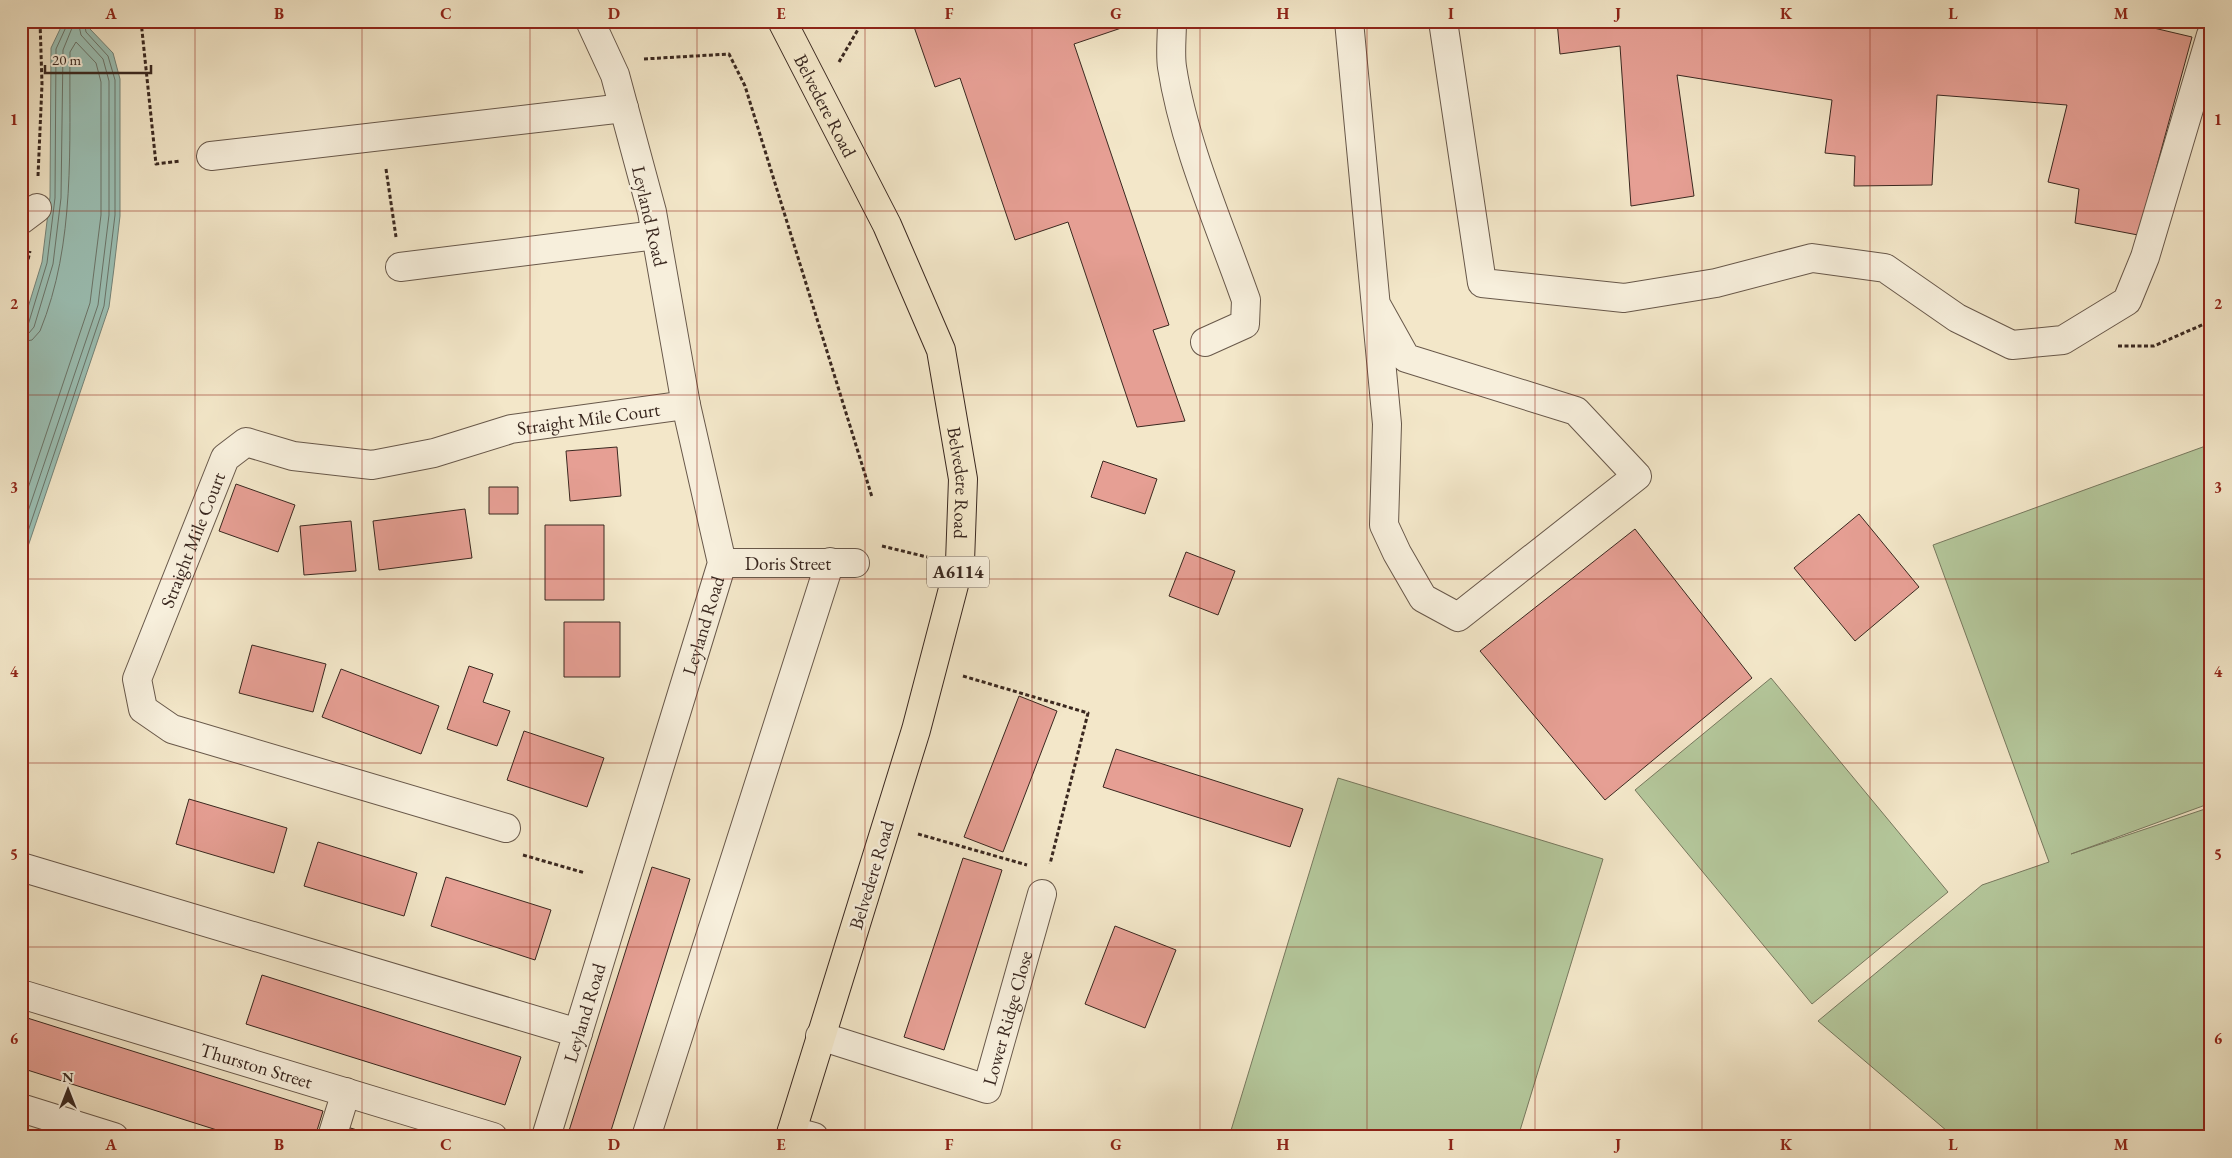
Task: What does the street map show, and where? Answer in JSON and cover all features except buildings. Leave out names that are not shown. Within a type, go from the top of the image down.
[{"type":"highway","name":"Belvedere Road","points":[[782,21],[888,225],[941,350],[963,479],[960,562],[934,667],[820,1036],[798,1135]]},
{"type":"street","name":"Leyland Road","points":[[546,1137],[722,563],[686,405],[656,235],[615,75],[590,21]]},
{"type":"street","points":[[1172,21],[1172,65],[1179,101],[1192,147],[1246,300],[1245,324],[1205,342]]},
{"type":"street","points":[[1349,21],[1387,424],[1384,524],[1397,553],[1423,598],[1458,617],[1637,476],[1576,411],[1406,358],[1377,306]]},
{"type":"street","points":[[1443,21],[1482,283],[1624,298],[1716,283],[1812,258],[1885,268],[1957,318],[2012,345],[2063,340],[2127,301],[2145,257],[2211,36]]},
{"type":"street","points":[[211,156],[624,108]]},
{"type":"street","points":[[400,267],[656,235]]},
{"type":"street","name":"Straight Mile Court","points":[[511,841],[172,729],[143,709],[137,679],[226,458],[246,442],[293,456],[372,465],[434,453],[511,429],[686,405]]},
{"type":"street","name":"Doris Street","points":[[722,563],[843,563]]},
{"type":"street","points":[[646,1137],[843,563]]},
{"type":"street","points":[[21,867],[578,1033]]},
{"type":"street","name":"Lower Ridge Close","points":[[820,1036],[987,1089],[1045,882]]},
{"type":"street","name":"Thurston Street","points":[[21,994],[346,1092],[440,1129],[493,1137]]},
{"type":"street","points":[[332,1137],[346,1092]]},
{"type":"street","points":[[21,1108],[114,1137]]},
{"type":"path","points":[[21,291],[25,280],[29,214],[42,84],[40,21]]},
{"type":"path","points":[[141,21],[156,164],[211,156]]},
{"type":"path","points":[[820,95],[863,21]]},
{"type":"path","points":[[641,59],[730,54],[744,86],[872,497]]},
{"type":"path","points":[[381,137],[400,267]]},
{"type":"path","points":[[2063,340],[2083,347],[2154,346],[2211,321]]},
{"type":"path","points":[[843,563],[861,540],[917,556],[960,562]]},
{"type":"path","points":[[886,826],[1045,882],[1088,713],[934,667]]},
{"type":"path","points":[[511,841],[585,873]]},
{"type":"green space","points":[[2211,444],[2211,803],[2071,854],[2211,807],[2211,1137],[1954,1137],[1818,1021],[1982,885],[2049,862],[1933,545]]},
{"type":"green space","points":[[1771,678],[1948,892],[1812,1004],[1635,790]]},
{"type":"green space","points":[[1338,778],[1603,859],[1518,1137],[1229,1137]]},
{"type":"water","points":[[61,21],[89,21],[90,29],[113,53],[120,79],[120,216],[109,307],[21,567],[21,330],[42,262],[50,197],[51,48],[62,25]]}]
